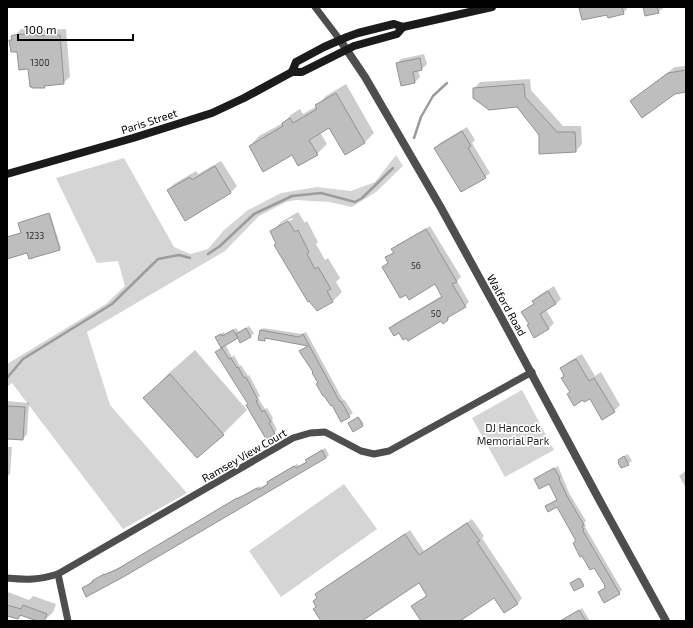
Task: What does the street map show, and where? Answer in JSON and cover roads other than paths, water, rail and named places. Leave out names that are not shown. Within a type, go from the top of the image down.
[{"type":"main road","name":"Paris Street","points":[[292,72],[296,62],[340,40],[358,33],[394,24],[403,27],[492,7]]},
{"type":"main road","name":"Paris Street","points":[[7,174],[133,138],[212,113],[244,98],[292,72],[302,72],[347,49],[397,34],[403,27]]},
{"type":"street","name":"Walford Road","points":[[315,7],[347,49],[365,77],[440,206],[532,372],[597,497],[666,621]]},
{"type":"street","name":"Ramsey View Court","points":[[7,578],[27,580],[43,579],[58,574],[293,438],[310,433],[325,432],[361,451],[374,454],[390,451],[532,372]]},
{"type":"street","points":[[58,574],[68,621]]},
{"type":"waterway","points":[[414,138],[421,117],[433,96],[447,83]]},
{"type":"waterway","points":[[208,254],[220,246],[254,214],[292,196],[321,193],[355,202],[362,198],[393,168]]},
{"type":"waterway","points":[[7,378],[23,359],[112,304],[158,259],[179,255],[190,258]]},
{"type":"park label","name":"DJ Hancock Memorial Park","points":[[513,433]]}]
